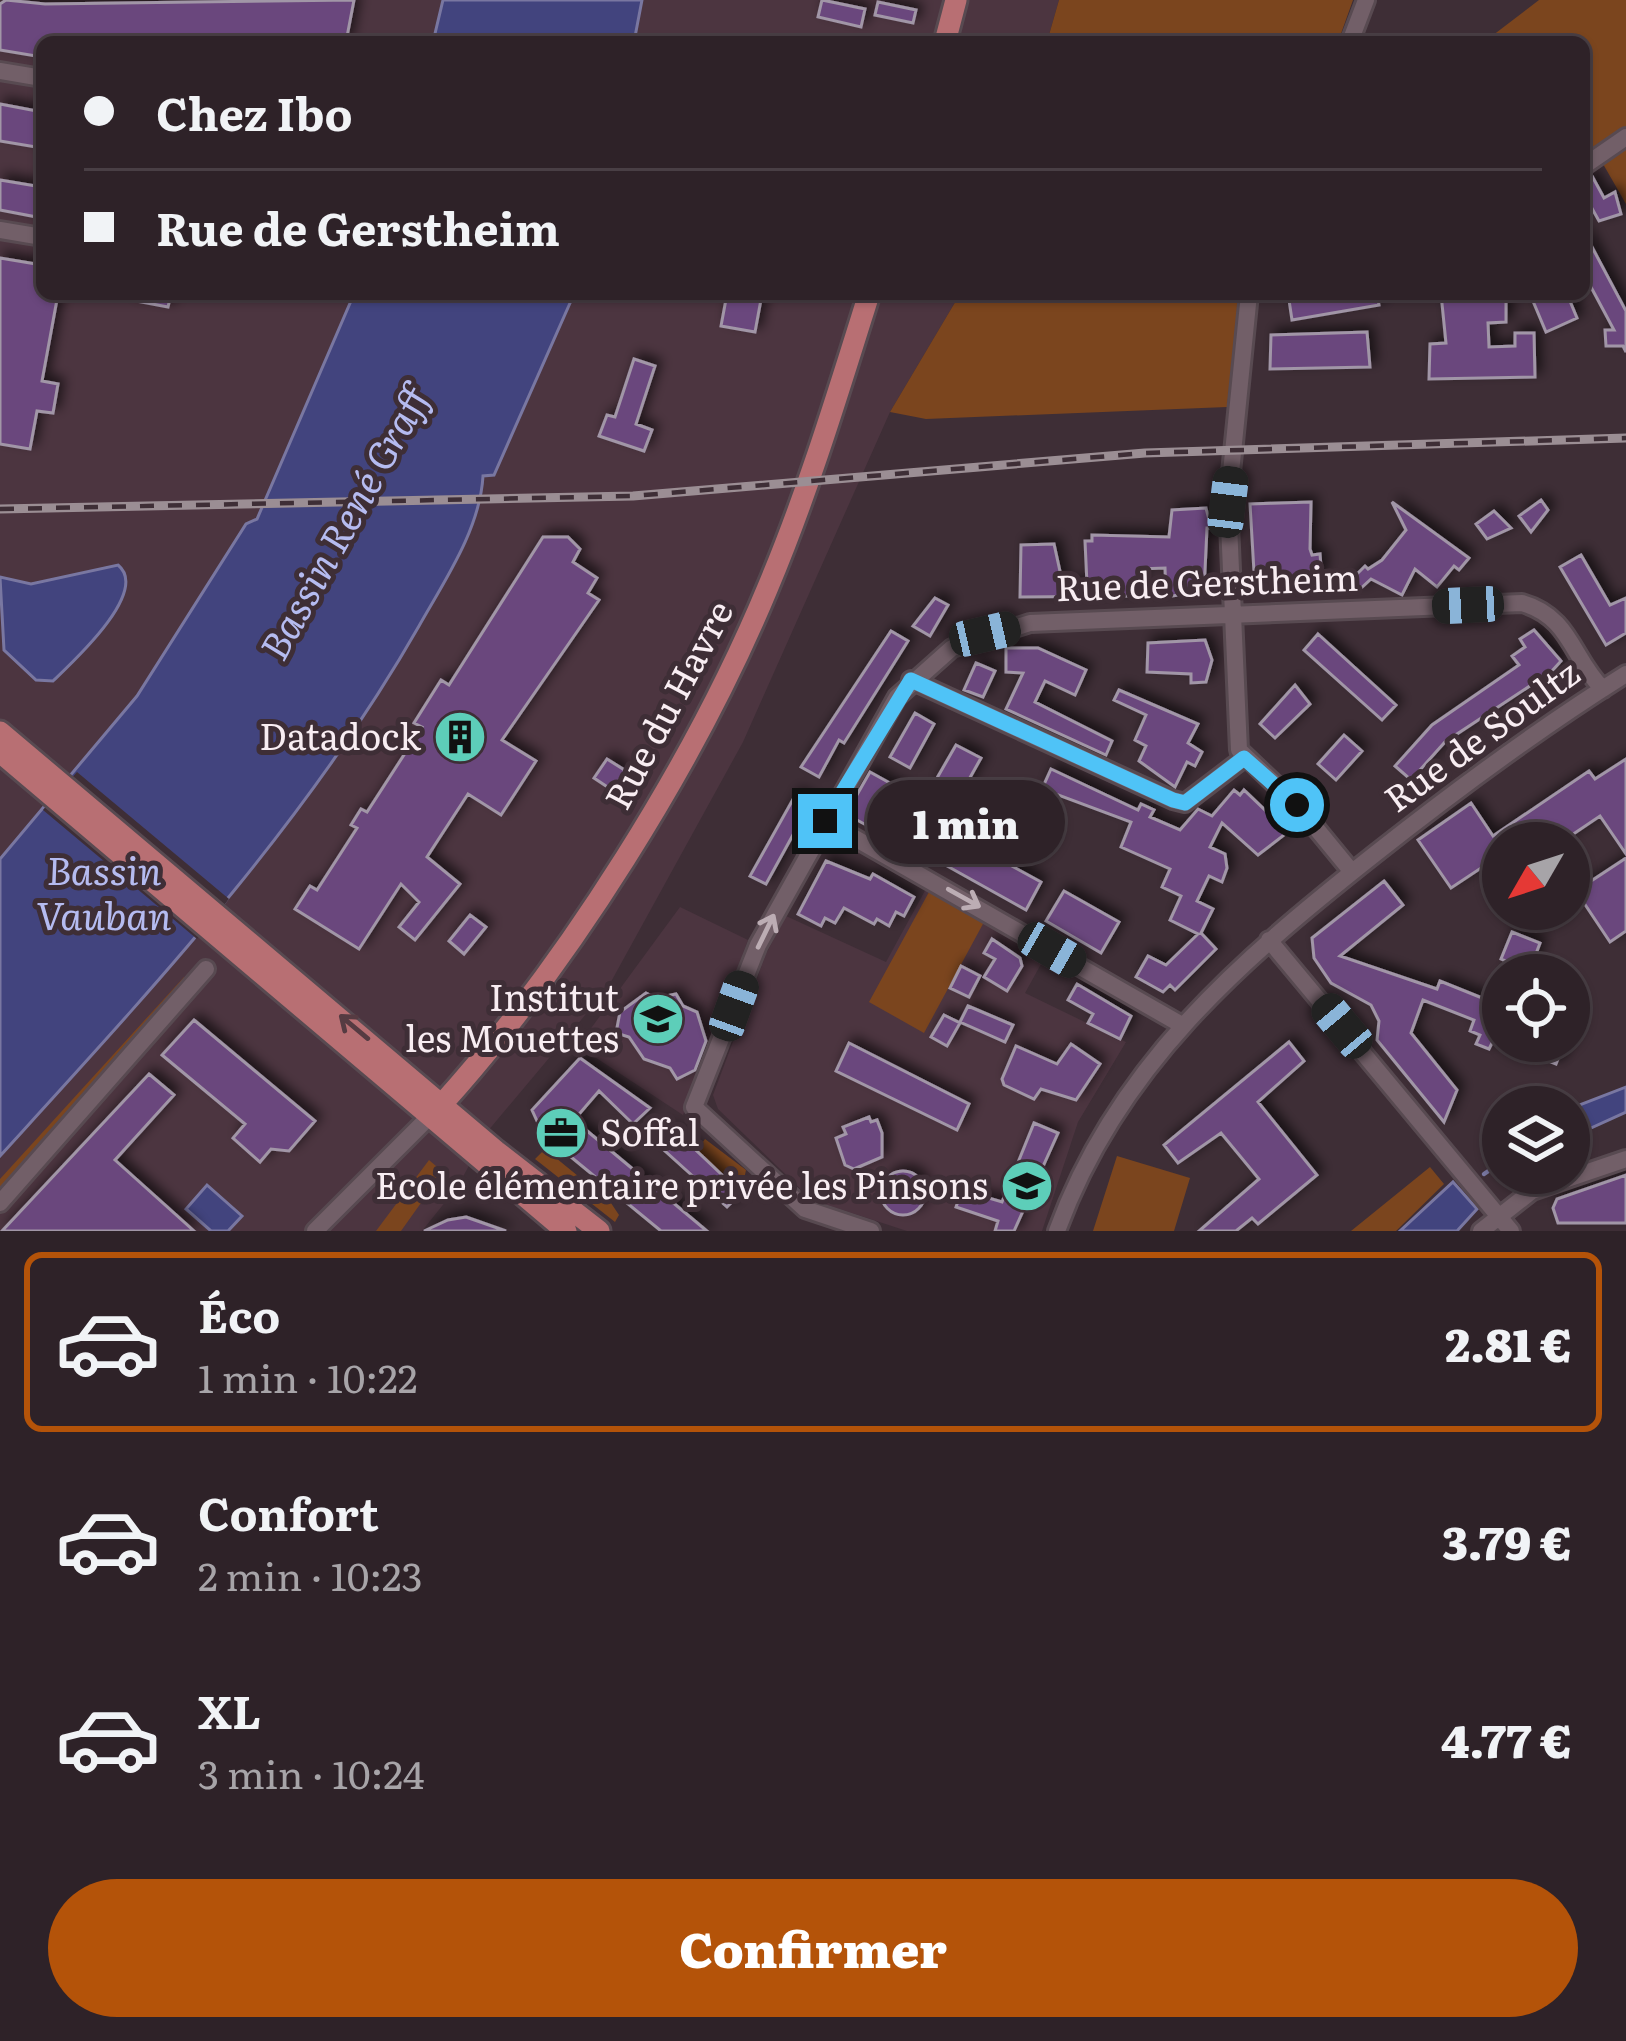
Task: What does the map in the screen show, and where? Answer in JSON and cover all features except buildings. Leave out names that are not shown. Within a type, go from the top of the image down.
[{"type":"main road","points":[[947,36],[956,0]]},
{"type":"main road","name":"Rue du Havre","points":[[436,1110],[609,880],[750,628],[823,440],[867,300]]},
{"type":"main road","points":[[1,739],[436,1110],[566,1231]]},
{"type":"main road","points":[[436,1110],[599,1231]]},
{"type":"street","points":[[1352,36],[1366,0]]},
{"type":"street","points":[[0,70],[36,77]]},
{"type":"street","points":[[1590,162],[1626,137]]},
{"type":"street","points":[[0,230],[36,236]]},
{"type":"street","points":[[1248,300],[1228,502],[1244,758],[1297,805],[1352,872]]},
{"type":"street","name":"Rue de Gerstheim","points":[[871,1231],[805,1209],[694,1107],[758,945],[825,821],[911,680],[952,648],[1030,623],[1522,603],[1546,612],[1566,629],[1603,689]]},
{"type":"street","name":"Rue de Soultz","points":[[1058,1231],[1107,1126],[1180,1024],[1269,940],[1352,872],[1505,752],[1626,674]]},
{"type":"street","points":[[911,680],[1185,803],[1244,758]]},
{"type":"street","points":[[825,821],[1180,1024]]},
{"type":"street","points":[[1269,940],[1511,1231]]},
{"type":"street","points":[[0,1203],[206,969]]},
{"type":"street","points":[[315,1231],[436,1110]]},
{"type":"street","points":[[1481,1231],[1532,1191],[1626,1159]]},
{"type":"shaded area","points":[[0,0],[1059,0],[1049,36],[36,36],[36,300],[956,300],[890,412],[743,742],[607,989],[487,1132],[458,1186],[422,1231],[0,1231]]},
{"type":"shaded area","points":[[1059,0],[1353,0],[1340,36],[1049,36]]},
{"type":"shaded area","points":[[1539,0],[1626,0],[1626,204],[1595,150],[1590,152],[1590,36],[1492,36]]},
{"type":"shaded area","points":[[956,300],[1239,300],[1227,407],[926,419],[890,412]]},
{"type":"shaded area","points":[[927,887],[1046,955],[1025,993],[1126,1042],[1078,1122],[1042,1231],[907,1231],[812,1200],[718,1109],[713,1095],[766,954],[786,916],[886,962]]},
{"type":"shaded area","points":[[929,892],[984,922],[924,1033],[869,1002]]},
{"type":"shaded area","name":"Institut les Mouettes","points":[[680,907],[748,940],[683,1115],[578,1046]]},
{"type":"shaded area","points":[[184,977],[191,983],[0,1196],[0,1179]]},
{"type":"shaded area","points":[[705,1139],[746,1170],[742,1189],[696,1151]]},
{"type":"shaded area","points":[[545,1149],[611,1203],[619,1215],[615,1222],[535,1159]]},
{"type":"shaded area","points":[[1117,1156],[1190,1178],[1174,1231],[1093,1231]]},
{"type":"shaded area","points":[[429,1160],[443,1172],[401,1231],[376,1231]]},
{"type":"shaded area","points":[[1430,1167],[1444,1184],[1396,1231],[1351,1231]]},
{"type":"water","points":[[443,0],[642,0],[635,36],[434,36]]},
{"type":"water","points":[[351,300],[571,300],[494,475],[483,476],[460,554],[375,699],[224,902],[0,1156],[0,859],[137,696],[246,524],[257,519]]},
{"type":"water","points":[[118,565],[125,577],[117,608],[92,642],[53,681],[36,680],[4,650],[0,577],[31,584]]},
{"type":"water","points":[[1626,1087],[1626,1112],[1590,1128],[1590,1101]]},
{"type":"water","points":[[1453,1182],[1477,1209],[1457,1231],[1400,1231]]},
{"type":"water","points":[[207,1185],[242,1216],[228,1231],[211,1231],[186,1209]]},
{"type":"pier","points":[[77,772],[229,899],[197,939],[43,810]]},
{"type":"railway","points":[[0,509],[633,496],[1145,453],[1626,438]]},
{"type":"place","name":"Datadock","points":[[460,737]]},
{"type":"place","name":"Institut les Mouettes","points":[[658,1019]]},
{"type":"place","name":"Soffal","points":[[561,1133]]},
{"type":"place","name":"Ecole élémentaire privée les Pinsons","points":[[1027,1186]]},
{"type":"route","points":[[825,821],[911,680],[1173,800],[1185,803],[1244,758],[1297,805]]},
{"type":"water label","name":"Bassin René Graff","points":[[345,523]]},
{"type":"water label","name":"Bassin Vauban","points":[[104,894]]}]
